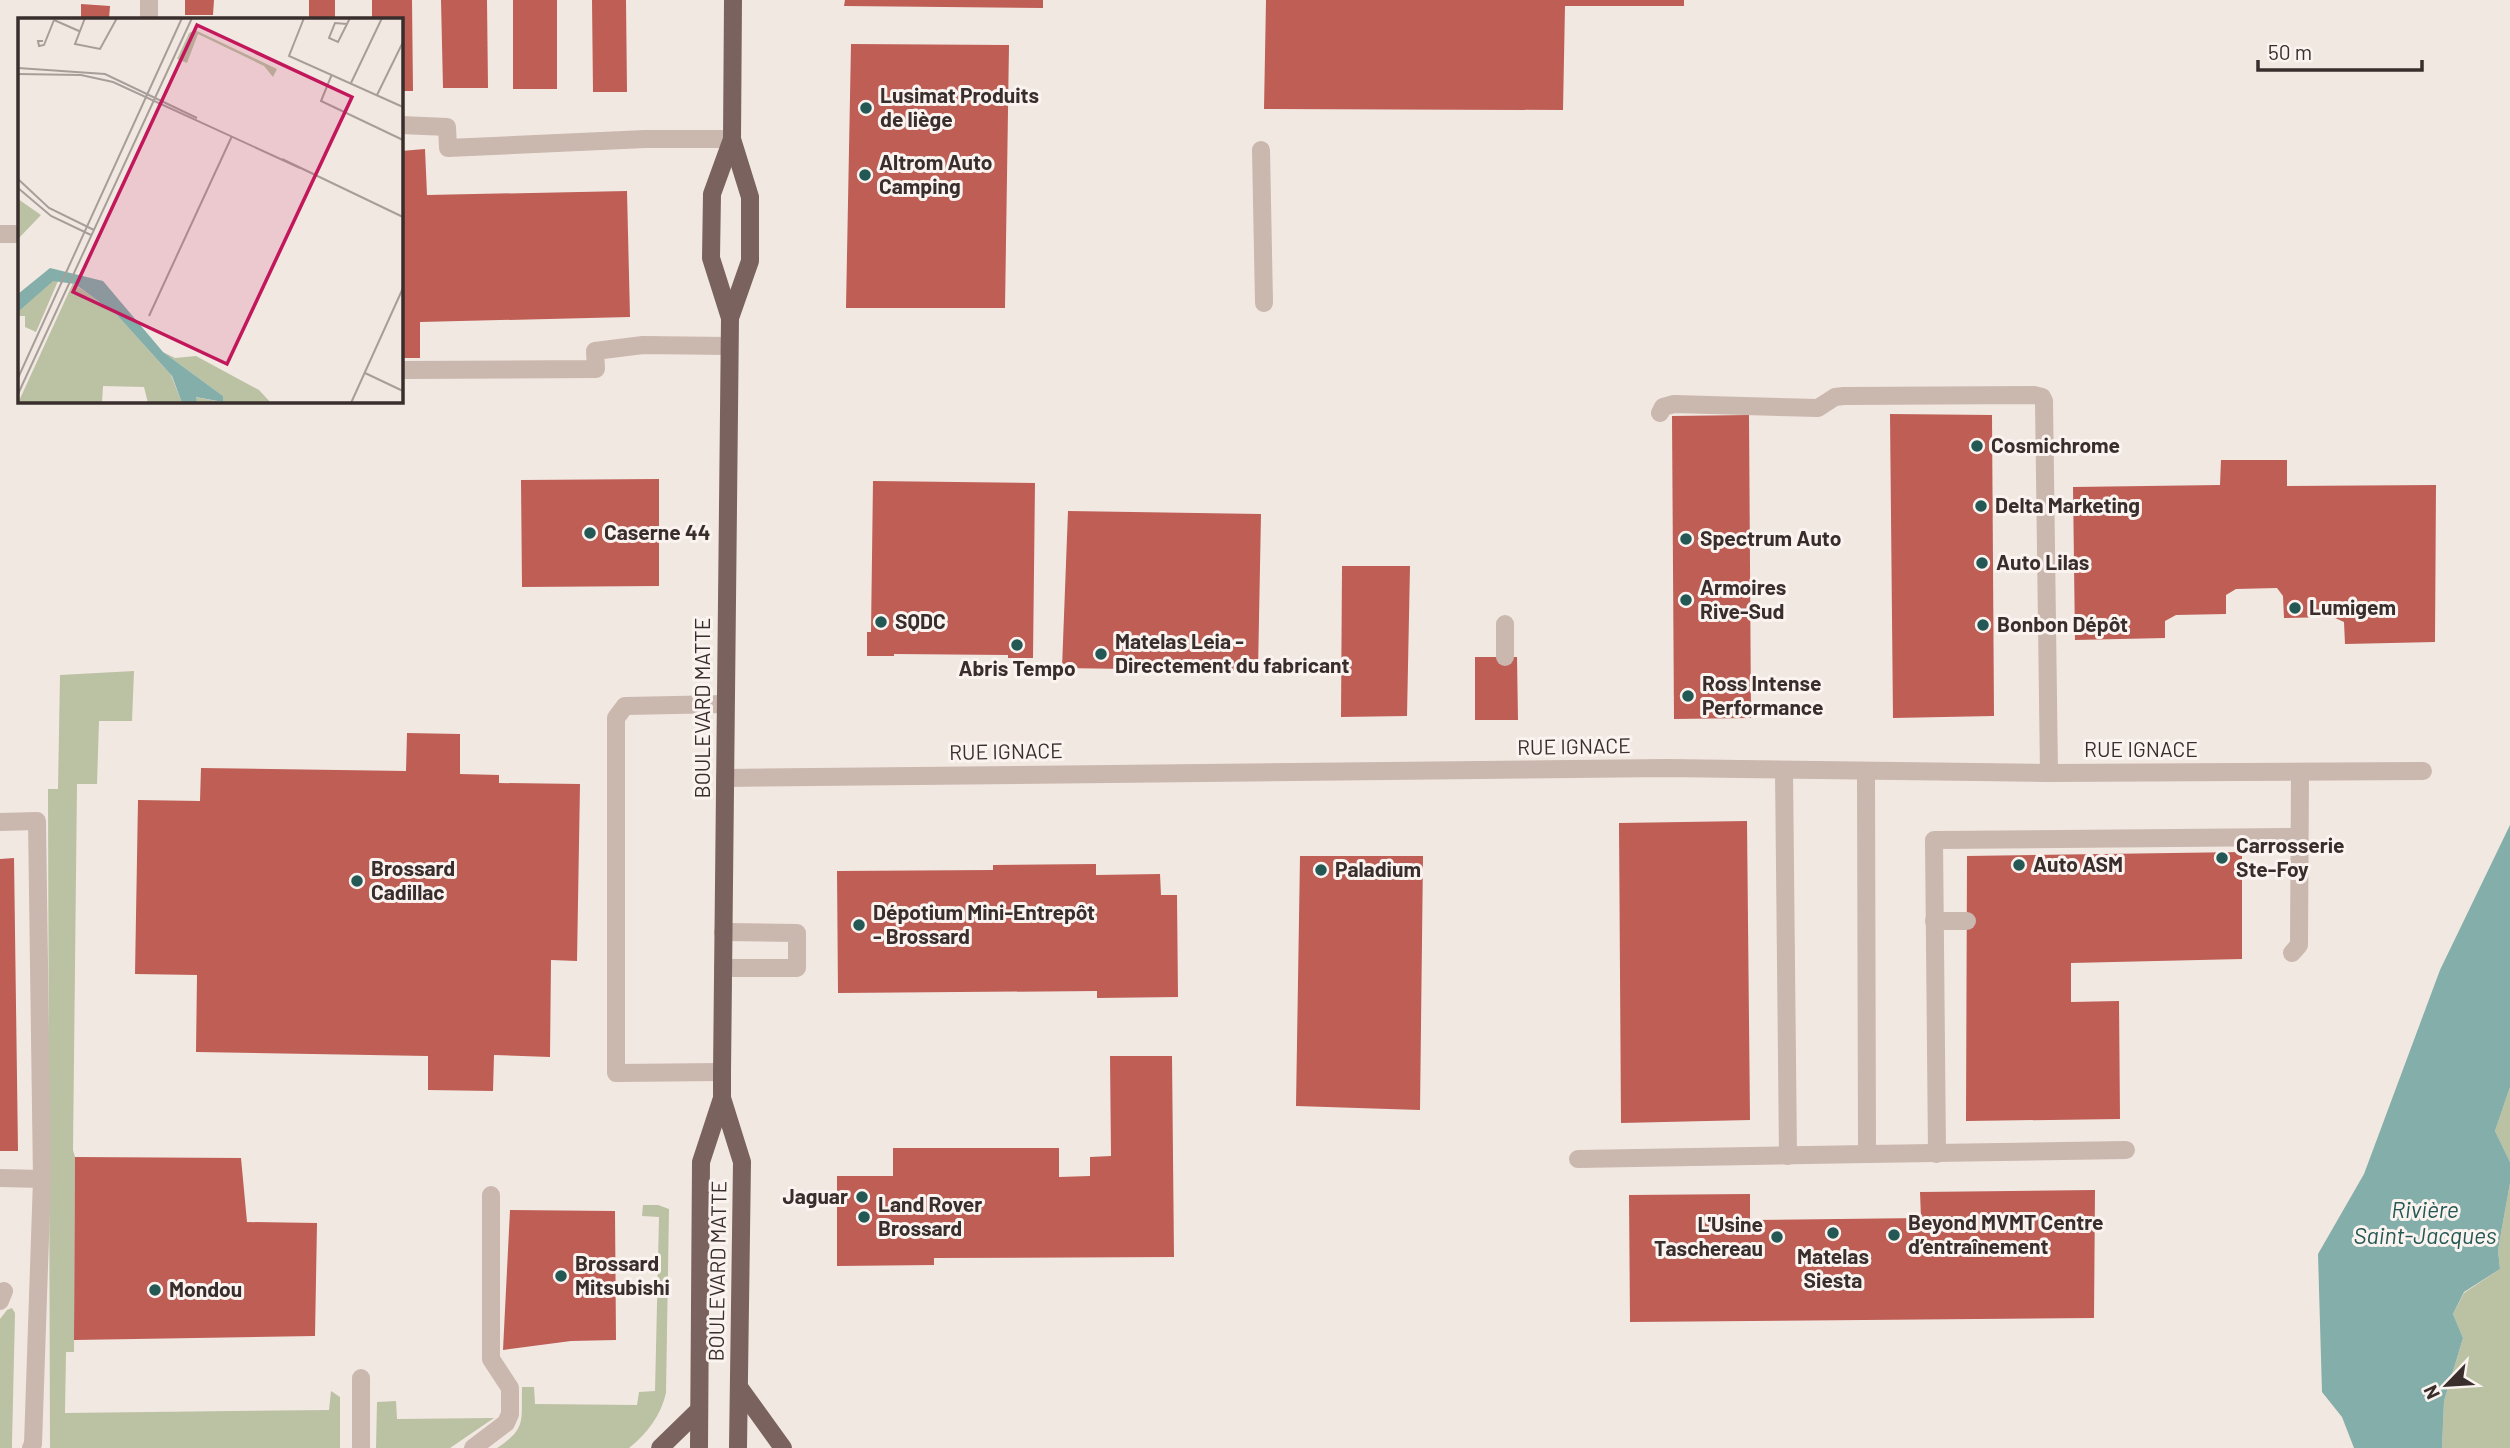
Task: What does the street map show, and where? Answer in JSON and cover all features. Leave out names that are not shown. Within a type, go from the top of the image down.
[{"type":"main road","name":"BOULEVARD MATTE","points":[[733,0],[732,139],[750,197],[750,261],[730,318],[725,705],[722,1098],[742,1162],[738,1448]]},
{"type":"main road","name":"BOULEVARD MATTE","points":[[730,318],[711,258],[712,194],[732,139]]},
{"type":"main road","name":"BOULEVARD MATTE","points":[[699,1448],[701,1162],[722,1098]]},
{"type":"main road","points":[[739,1387],[783,1448]]},
{"type":"main road","points":[[660,1448],[699,1409]]},
{"type":"street","points":[[149,0],[149,18]]},
{"type":"street","points":[[402,125],[447,127],[448,148],[645,139],[732,139]]},
{"type":"street","points":[[1261,150],[1264,303]]},
{"type":"street","points":[[0,234],[18,234]]},
{"type":"street","points":[[402,370],[596,369],[595,351],[643,345],[729,346]]},
{"type":"street","points":[[1660,413],[1664,407],[1674,404],[1818,408],[1835,397],[1844,396],[2042,397],[2049,773]]},
{"type":"street","points":[[1504,624],[1505,657]]},
{"type":"street","points":[[722,1072],[615,1073],[616,718],[625,706],[725,705]]},
{"type":"street","name":"RUE IGNACE","points":[[725,778],[1667,768],[2049,773],[2423,771]]},
{"type":"street","points":[[1784,770],[1788,1156]]},
{"type":"street","points":[[1866,771],[1867,1154]]},
{"type":"street","points":[[2292,953],[2299,945],[2300,773]]},
{"type":"street","points":[[0,822],[37,821],[42,1179],[33,1447]]},
{"type":"street","points":[[1937,1154],[1934,840],[2299,837]]},
{"type":"street","points":[[1934,920],[1967,920]]},
{"type":"street","points":[[723,932],[797,933],[797,968],[723,968]]},
{"type":"street","points":[[1578,1159],[2126,1150]]},
{"type":"street","points":[[0,1178],[42,1179]]},
{"type":"street","points":[[473,1448],[506,1423],[510,1414],[510,1388],[491,1359],[491,1195]]},
{"type":"street","points":[[361,1448],[362,1378]]},
{"type":"green space","points":[[134,671],[132,721],[99,721],[97,784],[77,784],[74,1352],[66,1352],[65,1413],[329,1410],[331,1391],[340,1397],[340,1448],[50,1448],[48,789],[58,789],[60,675]]},
{"type":"green space","points":[[2510,1087],[2510,1162],[2495,1131]]},
{"type":"green space","points":[[2510,1183],[2510,1448],[2442,1448],[2444,1401],[2463,1338],[2453,1314],[2464,1293],[2500,1269],[2498,1250]]},
{"type":"green space","points":[[643,1205],[658,1205],[669,1209],[666,1393],[657,1416],[642,1437],[629,1448],[497,1448],[518,1429],[522,1416],[522,1387],[534,1387],[535,1404],[637,1405],[639,1392],[655,1391],[659,1217],[642,1216]]},
{"type":"green space","points":[[12,1308],[15,1313],[12,1448],[0,1448],[0,1319]]},
{"type":"green space","points":[[396,1401],[397,1419],[494,1418],[450,1448],[376,1448],[377,1402]]},
{"type":"water","name":"Rivière Saint-Jacques","points":[[2510,825],[2510,1087],[2495,1131],[2510,1162],[2510,1183],[2498,1250],[2500,1269],[2464,1292],[2453,1314],[2463,1338],[2444,1401],[2442,1448],[2354,1448],[2342,1417],[2322,1392],[2318,1254],[2364,1174],[2440,970]]},
{"type":"building","points":[[185,0],[214,0],[213,15],[185,15]]},
{"type":"building","points":[[309,0],[335,0],[335,18],[309,18]]},
{"type":"building","points":[[372,0],[412,0],[413,91],[402,91],[402,18],[372,18]]},
{"type":"building","points":[[441,0],[487,0],[488,88],[443,88]]},
{"type":"building","points":[[513,0],[557,0],[557,89],[513,89]]},
{"type":"building","points":[[592,0],[626,0],[627,92],[593,92]]},
{"type":"building","points":[[845,0],[1043,0],[1043,8],[844,6]]},
{"type":"building","points":[[1266,0],[1684,0],[1684,6],[1565,6],[1563,110],[1264,109]]},
{"type":"building","points":[[81,4],[110,6],[109,18],[81,18]]},
{"type":"building","points":[[851,44],[1009,45],[1005,308],[846,308]]},
{"type":"building","points":[[425,149],[427,195],[627,191],[630,317],[420,322],[420,358],[402,358],[402,151]]},
{"type":"building","points":[[1890,414],[1992,415],[1994,716],[1893,718]]},
{"type":"building","points":[[1749,415],[1751,718],[1674,719],[1672,416]]},
{"type":"building","points":[[2221,460],[2287,460],[2287,486],[2436,485],[2435,642],[2345,644],[2344,622],[2333,617],[2284,618],[2283,596],[2277,588],[2236,589],[2226,595],[2226,614],[2176,615],[2165,621],[2165,638],[2075,640],[2073,487],[2220,485]]},
{"type":"building","name":"Caserne 44","points":[[659,479],[659,586],[522,587],[521,480]]},
{"type":"building","points":[[873,481],[1035,483],[1033,658],[1008,658],[1008,655],[867,656],[867,632],[871,632]]},
{"type":"building","points":[[1068,511],[1261,514],[1258,671],[1062,668]]},
{"type":"building","points":[[1342,566],[1410,566],[1407,716],[1341,717]]},
{"type":"building","points":[[1475,657],[1517,657],[1518,720],[1475,720]]},
{"type":"building","name":"Brossard Cadillac","points":[[407,733],[460,734],[460,774],[499,775],[499,783],[580,784],[577,961],[551,960],[550,1057],[494,1055],[493,1091],[428,1090],[428,1056],[196,1052],[197,975],[135,974],[138,800],[200,801],[201,768],[406,771]]},
{"type":"building","points":[[1747,821],[1750,1120],[1621,1123],[1619,823]]},
{"type":"building","points":[[2242,852],[2242,959],[2071,963],[2071,1002],[2119,1001],[2120,1119],[1966,1121],[1967,856]]},
{"type":"building","points":[[1300,856],[1423,856],[1420,1110],[1296,1106]]},
{"type":"building","points":[[14,858],[18,1151],[0,1151],[0,859]]},
{"type":"building","points":[[1096,864],[1096,875],[1160,874],[1161,895],[1177,895],[1178,997],[1097,998],[1097,991],[838,993],[837,871],[993,870],[993,865]]},
{"type":"building","points":[[1110,1056],[1172,1056],[1174,1257],[934,1258],[934,1265],[837,1266],[837,1176],[893,1176],[893,1148],[1059,1148],[1059,1177],[1090,1176],[1090,1157],[1111,1156]]},
{"type":"building","points":[[75,1157],[241,1158],[247,1222],[317,1223],[315,1336],[74,1340]]},
{"type":"building","points":[[2095,1190],[2094,1318],[1630,1322],[1629,1195],[1750,1194],[1750,1220],[1921,1218],[1920,1192]]},
{"type":"building","name":"Brossard Mitsubishi","points":[[510,1210],[615,1211],[616,1340],[571,1341],[503,1350]]},
{"type":"place","name":"Lusimat Produits de liège","points":[[866,108]]},
{"type":"place","name":"Altrom Auto Camping","points":[[865,175]]},
{"type":"place","name":"Cosmichrome","points":[[1977,446]]},
{"type":"place","name":"Delta Marketing","points":[[1981,506]]},
{"type":"place","name":"Caserne 44","points":[[590,533]]},
{"type":"place","name":"Spectrum Auto","points":[[1686,539]]},
{"type":"place","name":"Auto Lilas","points":[[1982,563]]},
{"type":"place","name":"Armoires Rive-Sud","points":[[1686,600]]},
{"type":"place","name":"Lumigem","points":[[2295,608]]},
{"type":"place","name":"SQDC","points":[[881,622]]},
{"type":"place","name":"Bonbon Dépôt","points":[[1983,625]]},
{"type":"place","name":"Abris Tempo","points":[[1017,645]]},
{"type":"place","name":"Matelas Leia - Directement du fabricant","points":[[1101,654]]},
{"type":"place","name":"Ross Intense Performance","points":[[1688,696]]},
{"type":"place","name":"Carrosserie Ste-Foy","points":[[2222,858]]},
{"type":"place","name":"Auto ASM","points":[[2019,865]]},
{"type":"place","name":"Paladium","points":[[1321,870]]},
{"type":"place","name":"Brossard Cadillac","points":[[357,881]]},
{"type":"place","name":"Dépotium Mini-Entrepôt - Brossard","points":[[859,925]]},
{"type":"place","name":"Jaguar","points":[[862,1197]]},
{"type":"place","name":"Land Rover Brossard","points":[[864,1217]]},
{"type":"place","name":"Matelas Siesta","points":[[1833,1233]]},
{"type":"place","name":"Beyond MVMT Centre d’entraînement","points":[[1894,1235]]},
{"type":"place","name":"L'Usine Taschereau","points":[[1777,1237]]},
{"type":"place","name":"Brossard Mitsubishi","points":[[561,1276]]},
{"type":"place","name":"Mondou","points":[[155,1290]]}]
